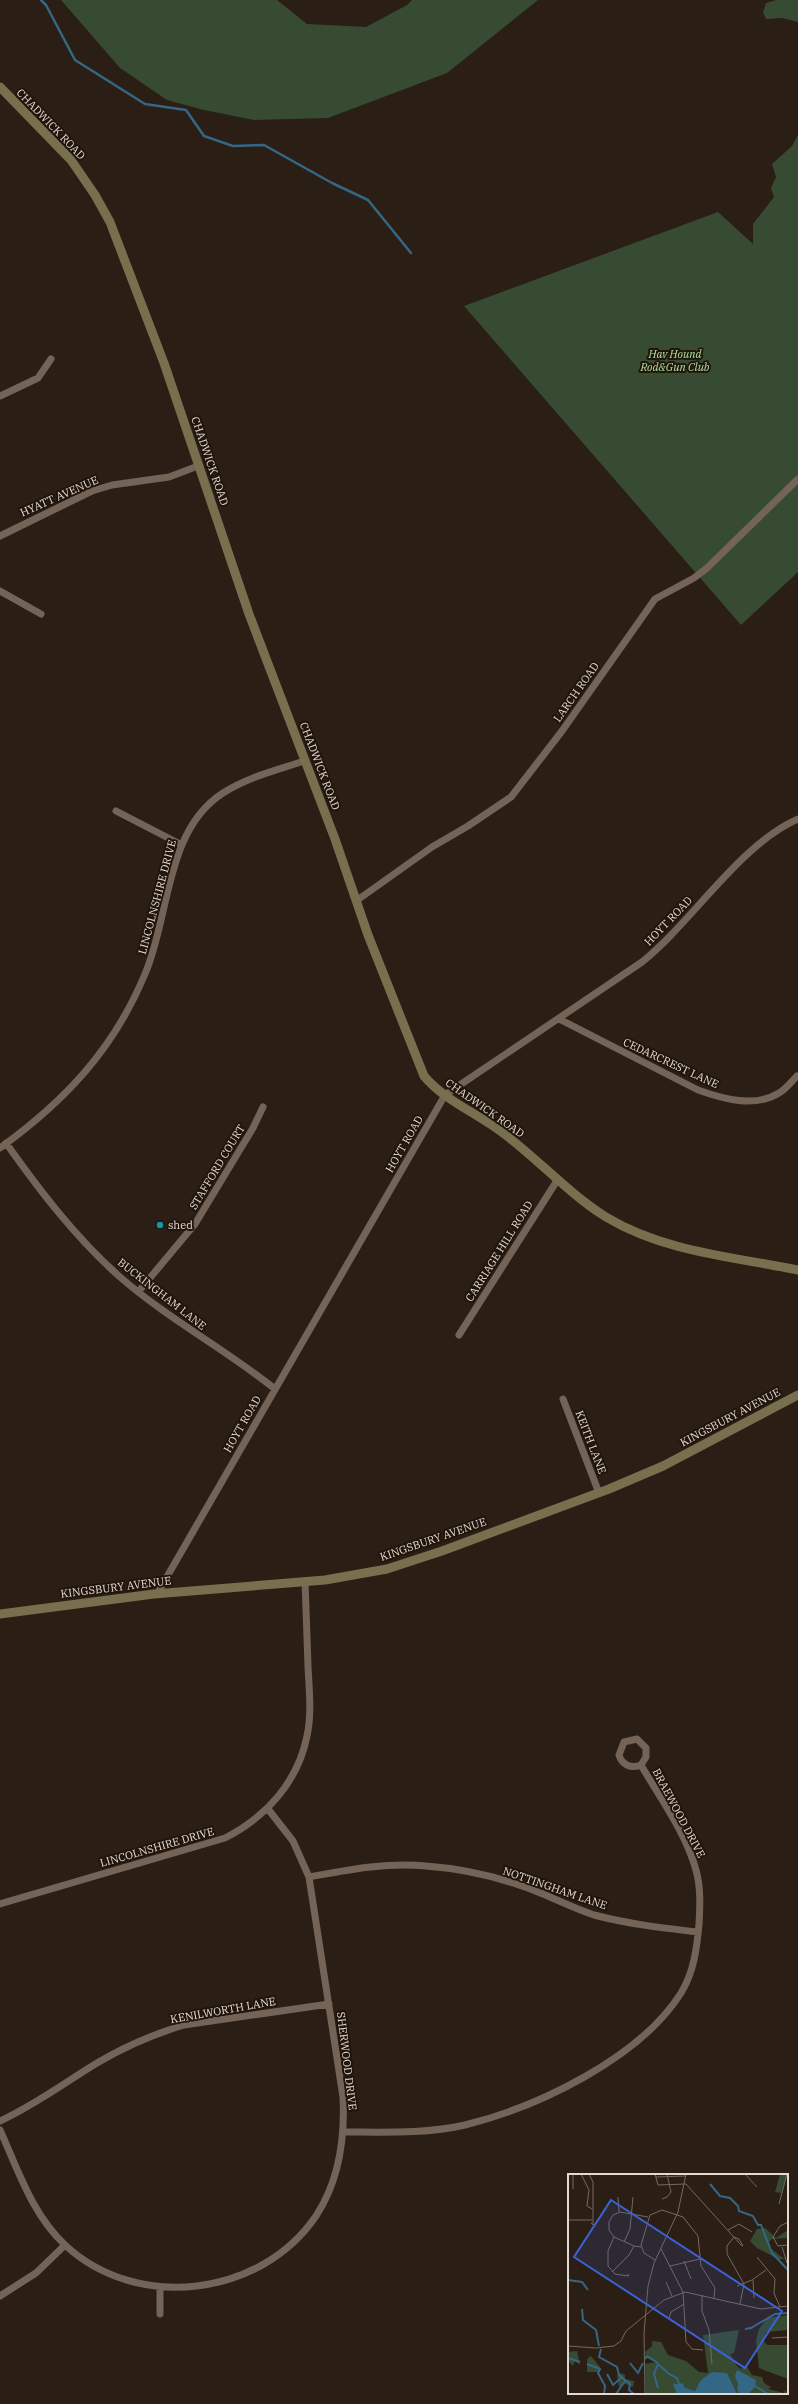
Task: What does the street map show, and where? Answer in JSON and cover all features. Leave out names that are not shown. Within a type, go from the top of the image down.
[{"type":"street","name":"CHADWICK ROAD","points":[[0,87],[71,160],[99,202],[110,222],[153,334],[249,614],[421,1070],[429,1082],[445,1095],[503,1132],[558,1179],[606,1217],[653,1238],[694,1250],[798,1270]]},
{"type":"street","points":[[0,396],[38,378],[51,359]]},
{"type":"street","name":"HYATT AVENUE","points":[[0,536],[92,491],[112,485],[169,477],[198,466]]},
{"type":"street","name":"LARCH ROAD","points":[[356,900],[432,847],[468,826],[511,797],[562,731],[655,599],[694,578],[707,568],[798,479]]},
{"type":"street","points":[[0,591],[41,614]]},
{"type":"street","name":"LINCOLNSHIRE DRIVE","points":[[0,1148],[52,1108],[73,1087],[122,1022],[134,1000],[154,953],[176,858],[199,815],[223,793],[248,780],[304,761]]},
{"type":"street","points":[[116,811],[182,845]]},
{"type":"street","name":"HOYT ROAD","points":[[157,1594],[445,1095],[518,1044],[559,1019],[642,962],[663,945],[758,844],[798,819]]},
{"type":"street","name":"CEDARCREST LANE","points":[[559,1019],[692,1087],[720,1098],[744,1101],[766,1100],[780,1093],[797,1076]]},
{"type":"street","name":"STAFFORD COURT","points":[[139,1291],[195,1224],[253,1128],[262,1107]]},
{"type":"street","name":"BUCKINGHAM LANE","points":[[6,1143],[33,1181],[78,1236],[121,1278],[182,1325],[247,1367],[275,1389]]},
{"type":"street","name":"CARRIAGE HILL ROAD","points":[[459,1335],[558,1179]]},
{"type":"street","name":"KINGSBURY AVENUE","points":[[0,1614],[157,1594],[346,1577],[394,1567],[599,1493],[663,1466],[798,1395]]},
{"type":"street","name":"KEITH LANE","points":[[563,1399],[599,1493]]},
{"type":"street","name":"LINCOLNSHIRE DRIVE","points":[[0,1904],[225,1838],[241,1830],[268,1809],[295,1773],[307,1735],[310,1706],[305,1581]]},
{"type":"street","name":"BRAEWOOD DRIVE","points":[[632,1738],[644,1744],[646,1757],[641,1765],[632,1767],[623,1763],[619,1755],[624,1742],[632,1738]]},
{"type":"street","name":"BRAEWOOD DRIVE","points":[[343,2132],[419,2131],[464,2125],[522,2107],[574,2081],[631,2046],[668,2010],[689,1976],[698,1932],[700,1900],[696,1870],[685,1842],[641,1765]]},
{"type":"street","name":"SHERWOOD DRIVE","points":[[0,2130],[31,2200],[46,2223],[65,2245],[89,2263],[118,2277],[160,2287],[185,2288],[230,2279],[262,2265],[286,2247],[307,2227],[326,2197],[338,2163],[343,2132],[343,2096],[309,1877],[293,1841],[268,1809]]},
{"type":"street","name":"NOTTINGHAM LANE","points":[[309,1877],[360,1868],[406,1864],[427,1866],[508,1882],[564,1905],[622,1922],[698,1932]]},
{"type":"street","name":"KENILWORTH LANE","points":[[0,2121],[44,2099],[103,2060],[166,2030],[184,2025],[329,2004]]},
{"type":"street","points":[[0,2296],[36,2273],[65,2245]]},
{"type":"street","points":[[160,2287],[160,2314]]},
{"type":"green space","points":[[61,0],[277,0],[307,24],[366,27],[407,5],[412,0],[538,0],[447,73],[328,118],[254,120],[204,110],[167,100],[120,68]]},
{"type":"green space","points":[[776,0],[798,0],[798,22],[782,18],[766,19],[763,12],[766,3]]},
{"type":"green space","name":"Hav Hound Rod&Gun Club","points":[[798,135],[798,572],[741,625],[464,306],[718,212],[753,244],[753,224],[774,197],[771,188],[776,177],[772,164],[792,146]]},
{"type":"waterway","points":[[41,0],[46,5],[75,60],[145,104],[186,110],[204,136],[233,146],[264,145],[332,183],[368,200],[411,253]]},
{"type":"place","name":"shed","points":[[160,1225]]}]
